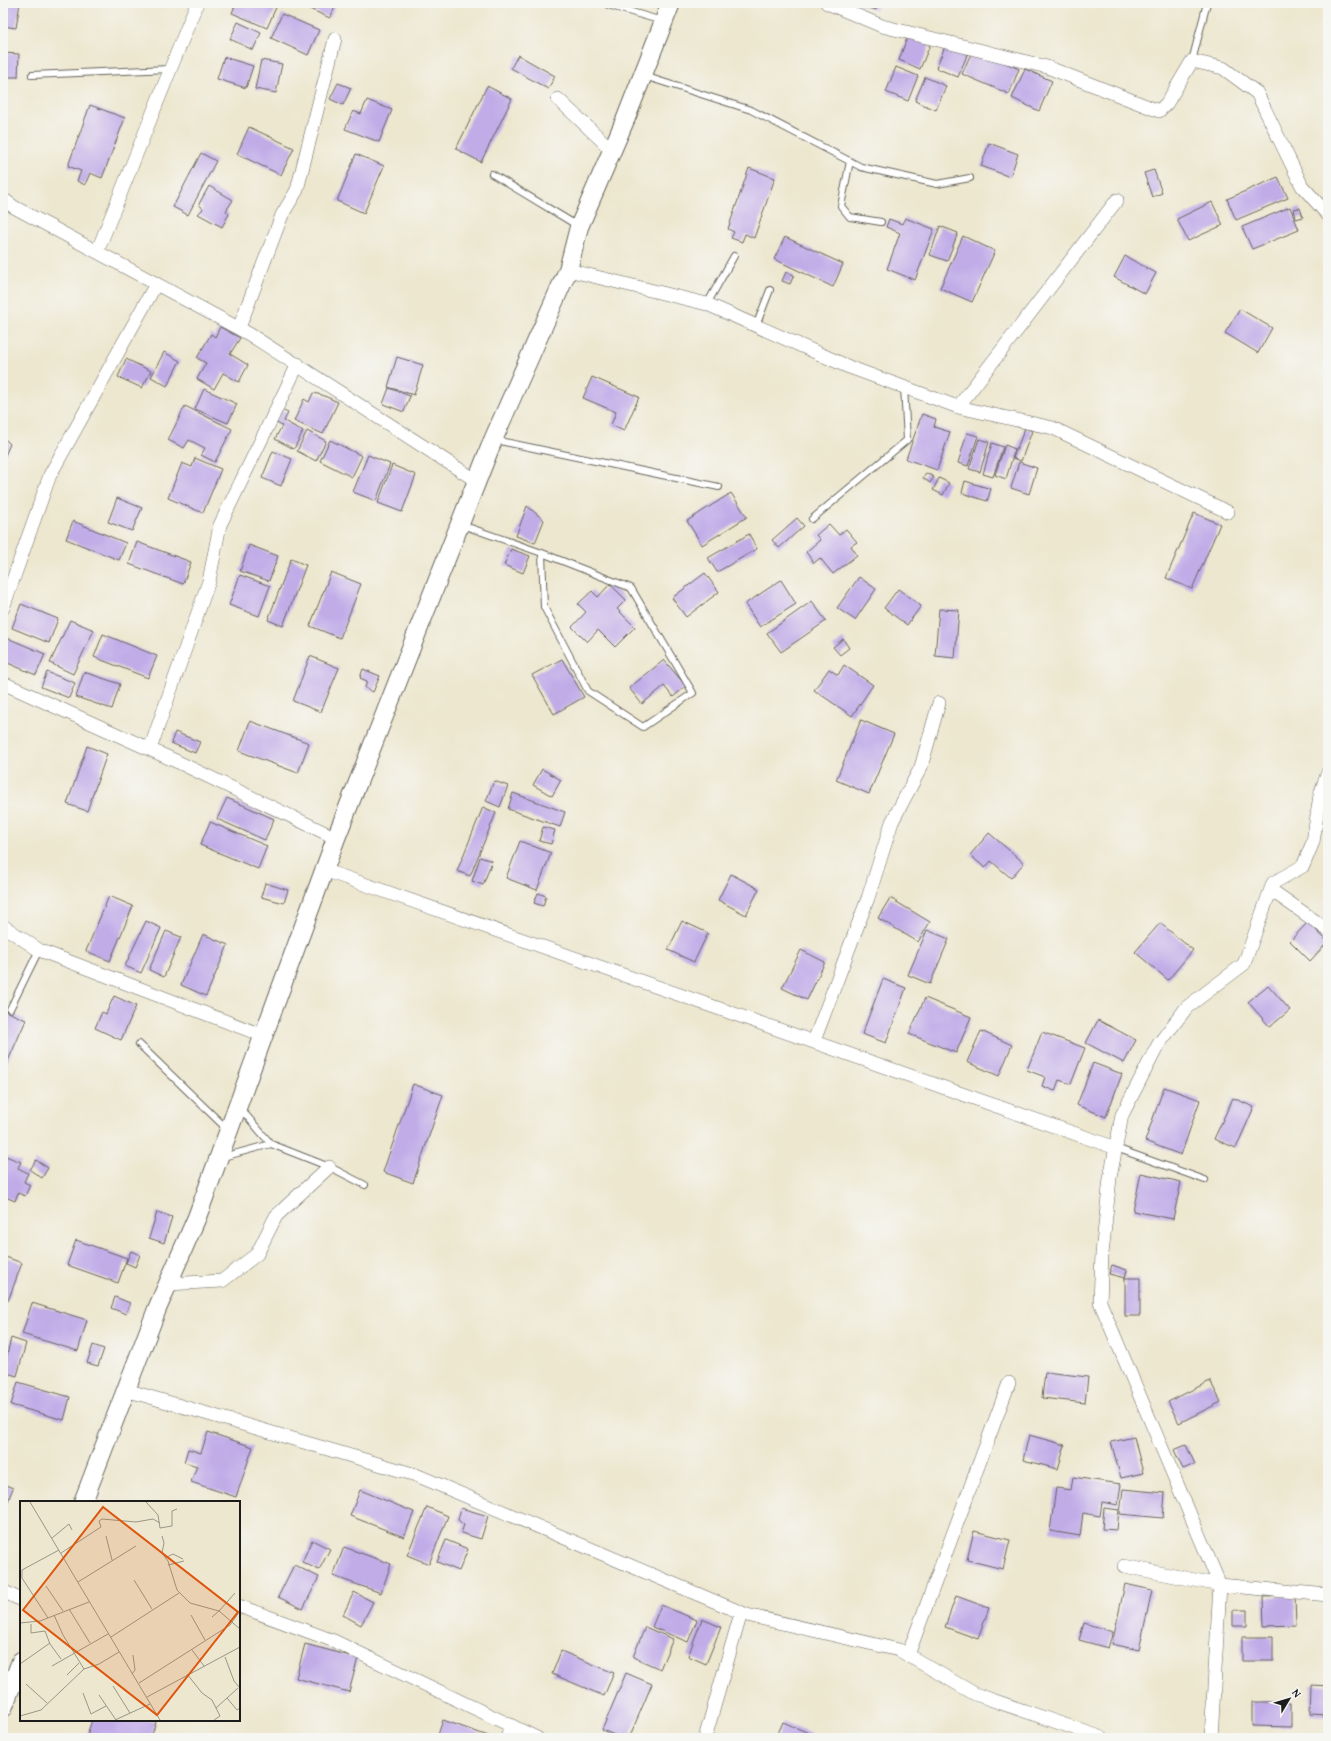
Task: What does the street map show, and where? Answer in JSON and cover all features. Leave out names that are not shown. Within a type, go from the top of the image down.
[{"type":"main road","points":[[83,1501],[168,1284],[197,1217],[336,838],[493,440],[568,270],[579,227],[612,150],[670,3]]},
{"type":"main road","points":[[3,1708],[20,1664]]},
{"type":"street","points":[[97,252],[197,3]]},
{"type":"street","points":[[827,3],[882,26],[1047,67],[1159,111],[1168,103],[1192,61],[1223,68],[1257,93],[1302,186],[1328,215]]},
{"type":"street","points":[[239,328],[282,215],[297,190],[335,39]]},
{"type":"street","points":[[558,99],[612,150]]},
{"type":"street","points":[[3,199],[14,207],[239,328],[298,364],[477,482]]},
{"type":"street","points":[[958,407],[1117,200]]},
{"type":"street","points":[[568,270],[707,304],[849,367],[958,407],[1053,428],[1228,512]]},
{"type":"street","points":[[3,608],[50,475],[156,284]]},
{"type":"street","points":[[150,749],[209,581],[220,524],[298,364]]},
{"type":"street","points":[[3,683],[150,749],[336,838]]},
{"type":"street","points":[[814,1041],[868,898],[892,822],[921,767],[939,703]]},
{"type":"street","points":[[1211,1738],[1220,1585],[1100,1302],[1102,1254],[1110,1178],[1122,1115],[1158,1045],[1187,1007],[1244,964],[1273,883],[1303,866],[1322,819],[1320,795],[1328,772]]},
{"type":"street","points":[[324,870],[1116,1148]]},
{"type":"street","points":[[1271,890],[1328,930]]},
{"type":"street","points":[[3,926],[39,950],[264,1036]]},
{"type":"street","points":[[168,1284],[222,1281],[257,1254],[276,1216],[329,1167]]},
{"type":"street","points":[[908,1654],[1009,1383]]},
{"type":"street","points":[[126,1390],[416,1475],[747,1616],[899,1650],[975,1694],[1103,1738]]},
{"type":"street","points":[[1124,1566],[1220,1585],[1328,1595]]},
{"type":"street","points":[[3,1591],[20,1600]]},
{"type":"street","points":[[240,1606],[334,1641],[538,1738]]},
{"type":"street","points":[[705,1738],[741,1613]]},
{"type":"street","points":[[506,1738],[511,1725]]},
{"type":"lane","points":[[606,3],[608,5],[664,21]]},
{"type":"lane","points":[[1192,61],[1207,3]]},
{"type":"lane","points":[[32,75],[170,69]]},
{"type":"lane","points":[[642,76],[751,110],[861,167],[937,184],[970,178]]},
{"type":"lane","points":[[850,161],[841,206],[850,218],[881,222]]},
{"type":"lane","points":[[492,174],[579,227]]},
{"type":"lane","points":[[707,304],[734,256]]},
{"type":"lane","points":[[756,326],[770,290]]},
{"type":"lane","points":[[812,519],[907,440],[904,387]]},
{"type":"lane","points":[[493,440],[720,488]]},
{"type":"lane","points":[[460,524],[542,553],[631,588],[693,692],[643,727],[588,691],[544,607],[542,553]]},
{"type":"lane","points":[[10,1009],[39,950]]},
{"type":"lane","points":[[139,1044],[229,1131]]},
{"type":"lane","points":[[238,1105],[271,1144],[329,1167],[365,1185]]},
{"type":"lane","points":[[219,1158],[271,1144]]},
{"type":"lane","points":[[1116,1148],[1205,1180]]},
{"type":"building","points":[[3,3],[20,3],[16,28],[3,26]]},
{"type":"building","points":[[236,3],[278,3],[267,28],[232,13]]},
{"type":"building","points":[[296,3],[337,3],[330,18]]},
{"type":"building","points":[[856,3],[879,3],[876,10]]},
{"type":"building","points":[[282,14],[319,30],[308,55],[271,38]]},
{"type":"building","points":[[238,22],[261,33],[253,50],[230,39]]},
{"type":"building","points":[[908,35],[930,45],[920,69],[899,60]]},
{"type":"building","points":[[946,44],[968,53],[958,77],[936,68]]},
{"type":"building","points":[[973,49],[1019,69],[1009,94],[962,74]]},
{"type":"building","points":[[3,53],[19,54],[18,77],[3,77]]},
{"type":"building","points":[[518,55],[555,76],[548,89],[511,68]]},
{"type":"building","points":[[224,57],[253,66],[246,88],[217,79]]},
{"type":"building","points":[[261,60],[282,64],[276,93],[255,89]]},
{"type":"building","points":[[896,67],[918,76],[908,101],[886,92]]},
{"type":"building","points":[[1025,69],[1052,81],[1039,111],[1012,98]]},
{"type":"building","points":[[925,77],[946,86],[936,110],[915,101]]},
{"type":"building","points":[[338,83],[351,88],[343,105],[330,99]]},
{"type":"building","points":[[487,86],[512,99],[481,162],[456,149]]},
{"type":"building","points":[[367,100],[392,110],[379,142],[345,129],[353,111],[361,114]]},
{"type":"building","points":[[90,105],[125,118],[102,178],[90,173],[85,185],[77,181],[81,171],[68,166]]},
{"type":"building","points":[[249,127],[294,148],[281,175],[237,154]]},
{"type":"building","points":[[989,143],[1018,154],[1010,177],[981,166]]},
{"type":"building","points":[[201,153],[216,161],[188,215],[173,207]]},
{"type":"building","points":[[356,154],[384,166],[364,213],[337,201]]},
{"type":"building","points":[[749,168],[775,178],[754,238],[745,234],[742,242],[731,238],[734,232],[728,229]]},
{"type":"building","points":[[1154,170],[1162,193],[1152,197],[1144,173]]},
{"type":"building","points":[[1278,177],[1288,198],[1236,220],[1227,199]]},
{"type":"building","points":[[209,186],[233,200],[226,211],[229,214],[222,227],[198,214],[203,209],[199,204]]},
{"type":"building","points":[[1212,202],[1223,225],[1188,241],[1177,219]]},
{"type":"building","points":[[1290,207],[1299,230],[1252,249],[1242,227]]},
{"type":"building","points":[[1300,208],[1303,217],[1296,219],[1294,209]]},
{"type":"building","points":[[905,218],[934,229],[915,280],[887,269],[900,233],[886,227],[889,219],[902,224]]},
{"type":"building","points":[[940,226],[958,233],[947,261],[930,255]]},
{"type":"building","points":[[963,236],[995,251],[972,302],[940,288]]},
{"type":"building","points":[[785,237],[843,264],[833,287],[774,259]]},
{"type":"building","points":[[1125,256],[1156,273],[1145,294],[1114,277]]},
{"type":"building","points":[[786,272],[794,275],[790,284],[782,281]]},
{"type":"building","points":[[1240,309],[1272,328],[1258,353],[1225,333]]},
{"type":"building","points":[[220,327],[240,338],[230,354],[248,365],[239,382],[223,373],[214,389],[197,379],[206,363],[197,358],[211,334],[215,337]]},
{"type":"building","points":[[164,352],[180,361],[167,386],[151,377]]},
{"type":"building","points":[[397,357],[423,365],[414,395],[388,387]]},
{"type":"building","points":[[126,359],[151,371],[142,388],[118,377]]},
{"type":"building","points":[[592,377],[639,397],[624,431],[611,425],[616,412],[583,398]]},
{"type":"building","points":[[389,388],[410,396],[404,412],[383,404]]},
{"type":"building","points":[[204,389],[237,404],[228,423],[195,409]]},
{"type":"building","points":[[313,393],[338,402],[323,434],[294,421],[304,399],[309,402]]},
{"type":"building","points":[[185,406],[232,429],[215,462],[201,455],[205,448],[189,440],[184,448],[168,440]]},
{"type":"building","points":[[282,410],[288,413],[284,421],[303,431],[294,449],[275,439],[282,426],[275,422]]},
{"type":"building","points":[[922,414],[936,419],[934,427],[950,432],[937,470],[906,459]]},
{"type":"building","points":[[1025,428],[1032,431],[1021,461],[1013,458]]},
{"type":"building","points":[[307,431],[326,441],[316,461],[297,451]]},
{"type":"building","points":[[967,433],[978,436],[968,466],[958,463]]},
{"type":"building","points":[[3,437],[10,444],[3,460]]},
{"type":"building","points":[[979,439],[989,442],[980,472],[969,469]]},
{"type":"building","points":[[330,440],[362,456],[352,477],[320,461]]},
{"type":"building","points":[[992,443],[1003,447],[993,477],[983,474]]},
{"type":"building","points":[[1005,445],[1015,449],[1006,479],[995,475]]},
{"type":"building","points":[[273,451],[292,459],[281,486],[262,478]]},
{"type":"building","points":[[368,455],[390,464],[376,501],[353,492]]},
{"type":"building","points":[[195,458],[221,469],[203,513],[168,498],[182,463],[192,467]]},
{"type":"building","points":[[1019,462],[1037,468],[1029,494],[1011,488]]},
{"type":"building","points":[[392,465],[416,475],[402,512],[378,503]]},
{"type":"building","points":[[926,473],[934,477],[930,483],[923,478]]},
{"type":"building","points":[[939,478],[949,483],[943,495],[933,490]]},
{"type":"building","points":[[965,481],[991,489],[987,501],[962,493]]},
{"type":"building","points":[[731,493],[747,517],[702,545],[687,521]]},
{"type":"building","points":[[117,498],[142,508],[132,531],[108,522]]},
{"type":"building","points":[[527,506],[544,520],[535,543],[516,536]]},
{"type":"building","points":[[1194,513],[1220,524],[1192,589],[1166,578]]},
{"type":"building","points":[[797,518],[804,526],[779,548],[772,540]]},
{"type":"building","points":[[73,521],[126,543],[119,560],[66,539]]},
{"type":"building","points":[[829,524],[839,535],[846,529],[857,542],[851,546],[857,555],[833,574],[820,558],[814,563],[806,552],[820,540],[816,535]]},
{"type":"building","points":[[749,534],[757,549],[717,572],[708,558]]},
{"type":"building","points":[[137,542],[191,562],[183,584],[129,564]]},
{"type":"building","points":[[249,545],[278,556],[269,581],[240,571]]},
{"type":"building","points":[[511,549],[530,556],[523,573],[504,565]]},
{"type":"building","points":[[291,559],[306,565],[283,626],[268,620]]},
{"type":"building","points":[[331,572],[361,584],[340,638],[310,626]]},
{"type":"building","points":[[705,573],[719,592],[686,617],[672,598]]},
{"type":"building","points":[[240,575],[270,586],[259,616],[229,605]]},
{"type":"building","points":[[859,577],[876,589],[855,620],[837,608]]},
{"type":"building","points":[[781,580],[796,604],[760,627],[745,604]]},
{"type":"building","points":[[610,584],[626,600],[617,609],[635,627],[615,647],[598,630],[587,642],[572,627],[586,612],[578,604],[592,591],[598,597]]},
{"type":"building","points":[[898,589],[921,606],[907,625],[884,608]]},
{"type":"building","points":[[812,601],[826,621],[781,652],[767,633]]},
{"type":"building","points":[[21,604],[58,619],[49,643],[12,628]]},
{"type":"building","points":[[939,609],[959,610],[955,658],[935,656]]},
{"type":"building","points":[[70,620],[94,630],[73,674],[50,663]]},
{"type":"building","points":[[103,634],[157,656],[148,678],[94,657]]},
{"type":"building","points":[[5,637],[45,654],[36,675],[3,661],[3,643]]},
{"type":"building","points":[[843,639],[849,648],[840,655],[833,647]]},
{"type":"building","points":[[310,656],[339,668],[321,712],[293,701]]},
{"type":"building","points":[[562,659],[584,697],[554,714],[532,675]]},
{"type":"building","points":[[664,660],[686,686],[673,697],[664,686],[642,704],[629,688]]},
{"type":"building","points":[[844,665],[873,685],[852,716],[814,690],[829,669],[838,675]]},
{"type":"building","points":[[363,669],[380,676],[373,692],[365,688],[367,681],[360,678]]},
{"type":"building","points":[[47,672],[75,683],[69,698],[41,687]]},
{"type":"building","points":[[84,672],[120,684],[112,709],[76,697]]},
{"type":"building","points":[[861,720],[894,734],[869,794],[836,780]]},
{"type":"building","points":[[250,721],[309,743],[298,773],[239,751]]},
{"type":"building","points":[[175,732],[200,742],[195,753],[171,743]]},
{"type":"building","points":[[87,746],[107,754],[87,811],[67,804]]},
{"type":"building","points":[[542,769],[561,780],[552,796],[533,785]]},
{"type":"building","points":[[494,781],[508,786],[500,807],[486,801]]},
{"type":"building","points":[[513,793],[565,812],[560,827],[508,809]]},
{"type":"building","points":[[227,798],[274,819],[265,840],[217,819]]},
{"type":"building","points":[[483,807],[496,813],[470,876],[457,871]]},
{"type":"building","points":[[210,822],[267,846],[258,869],[200,845]]},
{"type":"building","points":[[543,827],[555,830],[551,844],[539,841]]},
{"type":"building","points":[[989,833],[1024,863],[1011,878],[991,861],[985,868],[970,855]]},
{"type":"building","points":[[520,841],[551,853],[537,890],[506,878]]},
{"type":"building","points":[[480,857],[492,861],[483,885],[472,881]]},
{"type":"building","points":[[731,874],[759,889],[746,915],[718,900]]},
{"type":"building","points":[[265,883],[288,890],[284,903],[261,897]]},
{"type":"building","points":[[538,893],[546,896],[543,906],[534,903]]},
{"type":"building","points":[[109,896],[133,906],[110,961],[86,951]]},
{"type":"building","points":[[890,898],[930,922],[918,942],[878,918]]},
{"type":"building","points":[[146,921],[161,928],[141,973],[125,966]]},
{"type":"building","points":[[682,921],[708,933],[694,962],[668,950]]},
{"type":"building","points":[[1308,922],[1328,942],[1310,961],[1290,941]]},
{"type":"building","points":[[1160,923],[1193,950],[1168,980],[1135,952]]},
{"type":"building","points":[[927,930],[949,939],[930,984],[908,975]]},
{"type":"building","points":[[166,931],[181,937],[164,977],[149,970]]},
{"type":"building","points":[[203,934],[228,945],[206,996],[181,985]]},
{"type":"building","points":[[801,950],[825,962],[807,1000],[782,988]]},
{"type":"building","points":[[883,979],[906,988],[886,1043],[862,1034]]},
{"type":"building","points":[[1268,985],[1290,1010],[1270,1027],[1248,1002]]},
{"type":"building","points":[[114,996],[136,1006],[121,1040],[95,1028],[102,1012],[106,1014]]},
{"type":"building","points":[[925,998],[971,1017],[956,1053],[909,1034]]},
{"type":"building","points":[[3,1010],[26,1020],[3,1072]]},
{"type":"building","points":[[1098,1020],[1136,1040],[1124,1063],[1086,1043]]},
{"type":"building","points":[[981,1031],[1012,1045],[999,1076],[967,1062]]},
{"type":"building","points":[[1042,1032],[1085,1048],[1071,1084],[1059,1080],[1055,1091],[1042,1086],[1045,1077],[1027,1070]]},
{"type":"building","points":[[1093,1063],[1122,1074],[1106,1117],[1077,1105]]},
{"type":"building","points":[[413,1084],[443,1095],[413,1183],[383,1172]]},
{"type":"building","points":[[1164,1087],[1200,1100],[1181,1155],[1145,1141]]},
{"type":"building","points":[[1233,1098],[1254,1107],[1236,1148],[1214,1139]]},
{"type":"building","points":[[3,1155],[21,1162],[18,1168],[28,1173],[24,1182],[30,1185],[25,1196],[18,1193],[15,1201],[3,1196]]},
{"type":"building","points":[[36,1160],[48,1168],[42,1178],[30,1170]]},
{"type":"building","points":[[1141,1173],[1181,1182],[1173,1219],[1133,1211]]},
{"type":"building","points":[[157,1212],[172,1217],[164,1243],[149,1238]]},
{"type":"building","points":[[76,1240],[127,1258],[118,1283],[67,1265]]},
{"type":"building","points":[[131,1251],[140,1255],[135,1267],[126,1263]]},
{"type":"building","points":[[3,1256],[22,1263],[8,1301],[3,1299]]},
{"type":"building","points":[[1112,1265],[1127,1270],[1125,1278],[1109,1274]]},
{"type":"building","points":[[1125,1278],[1140,1278],[1140,1316],[1125,1316]]},
{"type":"building","points":[[115,1297],[130,1303],[126,1314],[111,1308]]},
{"type":"building","points":[[32,1303],[87,1320],[78,1351],[22,1334]]},
{"type":"building","points":[[11,1338],[26,1343],[17,1376],[3,1372]]},
{"type":"building","points":[[93,1345],[104,1349],[98,1366],[87,1363]]},
{"type":"building","points":[[1045,1372],[1088,1377],[1085,1403],[1042,1398]]},
{"type":"building","points":[[1210,1381],[1221,1402],[1179,1423],[1168,1402]]},
{"type":"building","points":[[18,1382],[70,1397],[64,1420],[11,1405]]},
{"type":"building","points":[[208,1432],[253,1447],[236,1497],[191,1482],[197,1466],[184,1462],[188,1449],[201,1453]]},
{"type":"building","points":[[1029,1435],[1065,1445],[1058,1469],[1023,1460]]},
{"type":"building","points":[[1134,1437],[1143,1473],[1121,1478],[1111,1442]]},
{"type":"building","points":[[1186,1445],[1195,1464],[1183,1469],[1174,1450]]},
{"type":"building","points":[[1073,1477],[1121,1484],[1118,1505],[1102,1502],[1100,1516],[1083,1513],[1080,1536],[1050,1531],[1056,1488],[1071,1490]]},
{"type":"building","points":[[3,1484],[13,1488],[3,1514]]},
{"type":"building","points":[[1123,1489],[1165,1493],[1163,1518],[1120,1514]]},
{"type":"building","points":[[360,1490],[414,1512],[404,1537],[350,1516]]},
{"type":"building","points":[[427,1507],[448,1516],[429,1564],[407,1555]]},
{"type":"building","points":[[461,1508],[488,1516],[481,1539],[461,1533],[464,1525],[458,1520]]},
{"type":"building","points":[[1104,1508],[1119,1510],[1117,1530],[1102,1529]]},
{"type":"building","points":[[974,1531],[1010,1540],[1003,1569],[967,1560]]},
{"type":"building","points":[[312,1540],[330,1549],[319,1570],[302,1562]]},
{"type":"building","points":[[446,1540],[468,1549],[459,1571],[437,1562]]},
{"type":"building","points":[[344,1547],[391,1564],[381,1593],[333,1576]]},
{"type":"building","points":[[294,1565],[319,1577],[303,1609],[278,1597]]},
{"type":"building","points":[[1125,1584],[1152,1590],[1139,1650],[1112,1644]]},
{"type":"building","points":[[354,1592],[373,1602],[361,1625],[343,1615]]},
{"type":"building","points":[[956,1596],[989,1608],[978,1639],[945,1627]]},
{"type":"building","points":[[1295,1596],[1296,1625],[1264,1626],[1263,1597]]},
{"type":"building","points":[[661,1605],[697,1620],[688,1642],[652,1627]]},
{"type":"building","points":[[1233,1610],[1247,1610],[1247,1626],[1233,1626]]},
{"type":"building","points":[[702,1619],[721,1627],[706,1664],[688,1656]]},
{"type":"building","points":[[1084,1623],[1113,1632],[1108,1648],[1079,1640]]},
{"type":"building","points":[[645,1627],[673,1639],[660,1669],[633,1657]]},
{"type":"building","points":[[1242,1637],[1273,1637],[1273,1661],[1242,1661]]},
{"type":"building","points":[[305,1644],[358,1658],[349,1692],[296,1678]]},
{"type":"building","points":[[561,1651],[614,1673],[604,1696],[552,1674]]},
{"type":"building","points":[[626,1673],[652,1684],[629,1738],[622,1738],[602,1730]]},
{"type":"building","points":[[1311,1685],[1328,1686],[1328,1716],[1310,1715]]},
{"type":"building","points":[[1252,1702],[1291,1702],[1291,1727],[1252,1726]]},
{"type":"building","points":[[443,1720],[491,1737],[491,1738],[437,1738]]},
{"type":"building","points":[[92,1721],[156,1722],[151,1738],[86,1738]]},
{"type":"building","points":[[783,1722],[820,1738],[776,1738]]}]
